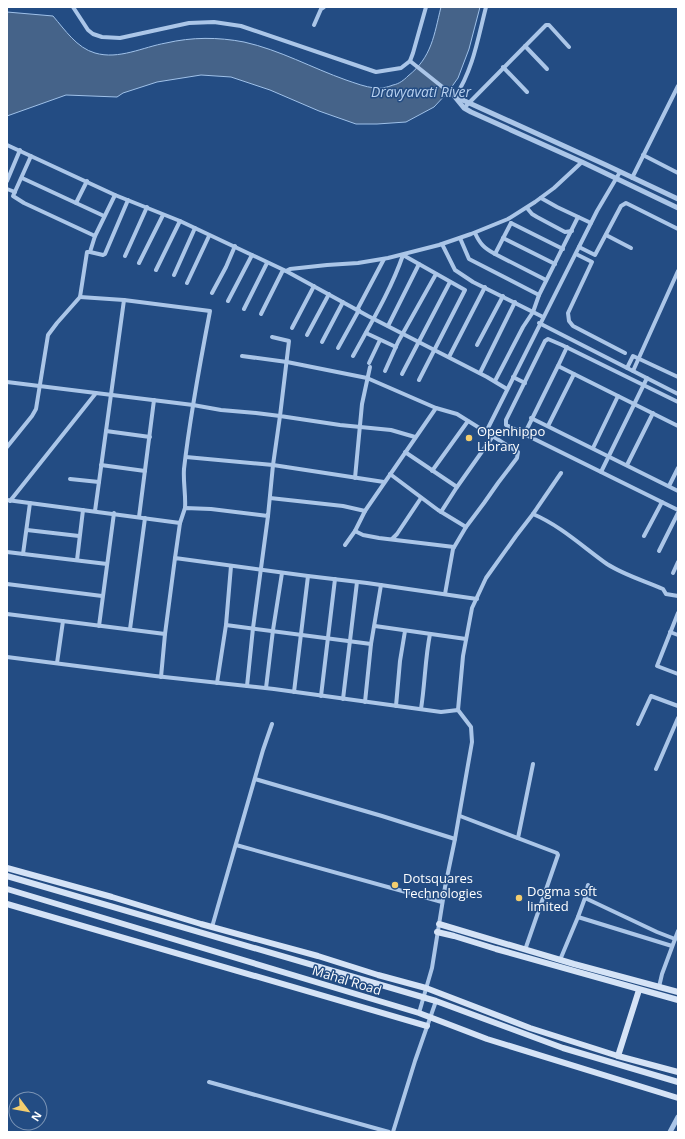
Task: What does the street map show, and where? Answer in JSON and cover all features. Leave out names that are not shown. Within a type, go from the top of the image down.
[{"type":"main road","points":[[7,868],[426,988],[530,1028],[618,1056],[678,1072]]},
{"type":"main road","name":"Mahal Road","points":[[7,876],[424,997],[522,1034],[678,1082]]},
{"type":"main road","name":"Mahal Road","points":[[7,889],[419,1013],[487,1039],[678,1098]]},
{"type":"main road","points":[[7,904],[427,1026]]},
{"type":"main road","points":[[438,924],[524,950],[678,992]]},
{"type":"main road","points":[[437,932],[678,1000]]},
{"type":"main road","points":[[618,1056],[639,990]]},
{"type":"main road","points":[[574,1051],[577,1043]]},
{"type":"street","points":[[73,7],[88,30],[92,34],[102,37],[120,38],[189,23],[214,22],[241,26],[376,72],[401,68],[410,61],[426,7]]},
{"type":"street","points":[[455,97],[466,77],[474,55],[486,7]]},
{"type":"street","points":[[314,25],[320,8]]},
{"type":"street","points":[[464,108],[503,67],[547,25],[569,47]]},
{"type":"street","points":[[525,46],[547,69]]},
{"type":"street","points":[[410,61],[455,97],[464,108],[617,178],[678,208]]},
{"type":"street","points":[[503,67],[527,92]]},
{"type":"street","points":[[632,178],[678,87]]},
{"type":"street","points":[[455,97],[469,102],[678,199]]},
{"type":"street","points":[[7,145],[115,195],[180,221],[209,236],[235,246],[284,270],[388,326],[420,341],[495,381],[507,389]]},
{"type":"street","points":[[7,181],[20,150]]},
{"type":"street","points":[[31,156],[13,196],[24,203],[95,236]]},
{"type":"street","points":[[643,156],[678,173]]},
{"type":"street","points":[[284,270],[384,259],[403,255],[460,238],[508,219],[527,208],[541,198],[582,162]]},
{"type":"street","points":[[7,167],[12,169]]},
{"type":"street","points":[[486,432],[539,323],[591,223],[620,172]]},
{"type":"street","points":[[22,178],[104,216]]},
{"type":"street","points":[[76,203],[87,181]]},
{"type":"street","points":[[7,188],[15,192]]},
{"type":"street","points":[[7,447],[36,409],[48,335],[56,323],[80,297],[88,252],[90,252],[95,236],[115,195]]},
{"type":"street","points":[[541,198],[591,223]]},
{"type":"street","points":[[90,252],[101,255],[105,254],[128,200]]},
{"type":"street","points":[[625,353],[573,326],[568,321],[568,313],[595,255],[621,206],[626,203],[678,229]]},
{"type":"street","points":[[125,256],[147,208]]},
{"type":"street","points":[[527,208],[532,214],[565,232],[572,231]]},
{"type":"street","points":[[139,263],[162,215]]},
{"type":"street","points":[[495,381],[523,327],[533,312],[538,294],[563,249],[578,217]]},
{"type":"street","points":[[508,219],[511,223],[563,249]]},
{"type":"street","points":[[156,270],[180,221]]},
{"type":"street","points":[[495,254],[511,223]]},
{"type":"street","points":[[174,276],[194,228]]},
{"type":"street","points":[[475,232],[479,242],[484,247],[546,280]]},
{"type":"street","points":[[606,235],[631,248]]},
{"type":"street","points":[[187,283],[209,236]]},
{"type":"street","points":[[460,238],[469,259],[538,294]]},
{"type":"street","points":[[503,238],[555,264]]},
{"type":"street","points":[[442,244],[455,270],[473,282],[543,317]]},
{"type":"street","points":[[212,293],[235,246]]},
{"type":"street","points":[[579,247],[595,255]]},
{"type":"street","points":[[576,254],[592,262]]},
{"type":"street","points":[[228,301],[252,255]]},
{"type":"street","points":[[403,255],[465,290],[436,350],[419,380]]},
{"type":"street","points":[[353,356],[396,274],[403,255]]},
{"type":"street","points":[[338,348],[384,259]]},
{"type":"street","points":[[244,309],[267,263]]},
{"type":"street","points":[[388,326],[419,264]]},
{"type":"street","points":[[261,314],[284,270]]},
{"type":"street","points":[[633,371],[678,271]]},
{"type":"street","points":[[385,371],[403,333],[436,274]]},
{"type":"street","points":[[402,374],[450,282]]},
{"type":"street","points":[[292,328],[314,286]]},
{"type":"street","points":[[449,357],[485,287]]},
{"type":"street","points":[[307,334],[329,294]]},
{"type":"street","points":[[477,345],[503,296]]},
{"type":"street","points":[[80,297],[124,300],[210,311],[193,405],[186,457],[183,483],[186,499],[185,508],[180,523],[174,558],[161,677]]},
{"type":"street","points":[[95,511],[124,300]]},
{"type":"street","points":[[322,342],[344,302]]},
{"type":"street","points":[[480,373],[515,302]]},
{"type":"street","points":[[539,323],[678,394]]},
{"type":"street","points":[[366,333],[396,347]]},
{"type":"street","points":[[247,686],[289,341],[272,337]]},
{"type":"street","points":[[659,551],[678,511],[524,435],[506,425],[506,420],[545,342],[548,339],[678,402]]},
{"type":"street","points":[[355,478],[362,404],[368,378],[369,365],[380,340]]},
{"type":"street","points":[[524,435],[567,347]]},
{"type":"street","points":[[242,356],[286,362],[368,378],[436,408],[457,414],[518,452],[517,458],[466,527],[454,547],[445,594]]},
{"type":"street","points":[[627,368],[633,356],[678,377]]},
{"type":"street","points":[[558,366],[678,426]]},
{"type":"street","points":[[548,426],[574,374]]},
{"type":"street","points":[[512,377],[525,383]]},
{"type":"street","points":[[601,472],[647,378]]},
{"type":"street","points":[[7,382],[110,394],[220,410],[256,413],[340,425],[391,430],[415,437]]},
{"type":"street","points":[[9,500],[96,393]]},
{"type":"street","points":[[593,448],[618,396]]},
{"type":"street","points":[[139,517],[154,400]]},
{"type":"street","points":[[345,545],[384,482],[436,408]]},
{"type":"street","points":[[627,465],[653,413]]},
{"type":"street","points":[[531,418],[678,491]]},
{"type":"street","points":[[432,471],[468,421]]},
{"type":"street","points":[[106,431],[150,437]]},
{"type":"street","points":[[441,512],[493,436]]},
{"type":"street","points":[[405,452],[457,487]]},
{"type":"street","points":[[186,457],[273,466],[384,482]]},
{"type":"street","points":[[101,465],[145,471]]},
{"type":"street","points":[[669,486],[678,468]]},
{"type":"street","points":[[419,1013],[432,968],[438,924],[456,839],[472,742],[471,727],[458,710],[463,656],[472,608],[486,578],[561,473]]},
{"type":"street","points":[[390,474],[441,512],[466,527]]},
{"type":"street","points":[[70,479],[99,482]]},
{"type":"street","points":[[270,498],[343,506],[365,511]]},
{"type":"street","points":[[392,539],[421,498]]},
{"type":"street","points":[[9,500],[180,523]]},
{"type":"street","points":[[644,536],[662,502]]},
{"type":"street","points":[[23,554],[30,503]]},
{"type":"street","points":[[185,508],[211,509],[268,516]]},
{"type":"street","points":[[77,560],[83,510]]},
{"type":"street","points":[[99,626],[114,513]]},
{"type":"street","points":[[533,514],[544,519],[583,544],[608,564],[663,589],[666,594],[678,596]]},
{"type":"street","points":[[130,629],[145,518]]},
{"type":"street","points":[[26,530],[79,536]]},
{"type":"street","points":[[354,531],[363,535],[454,547]]},
{"type":"street","points":[[7,552],[107,564]]},
{"type":"street","points":[[174,558],[476,599]]},
{"type":"street","points":[[673,573],[678,562]]},
{"type":"street","points":[[217,683],[226,625],[231,566]]},
{"type":"street","points":[[266,688],[282,573]]},
{"type":"street","points":[[294,692],[308,576]]},
{"type":"street","points":[[320,696],[335,579]]},
{"type":"street","points":[[343,699],[358,582]]},
{"type":"street","points":[[7,584],[102,596]]},
{"type":"street","points":[[365,702],[371,644],[381,585]]},
{"type":"street","points":[[678,613],[657,666],[678,674]]},
{"type":"street","points":[[7,614],[165,634]]},
{"type":"street","points":[[57,663],[62,621]]},
{"type":"street","points":[[226,625],[371,644]]},
{"type":"street","points":[[375,626],[466,639]]},
{"type":"street","points":[[396,706],[405,631]]},
{"type":"street","points":[[670,632],[678,635]]},
{"type":"street","points":[[421,709],[430,634]]},
{"type":"street","points":[[7,657],[161,677],[266,688],[442,712],[458,710]]},
{"type":"street","points":[[638,724],[651,696],[678,706]]},
{"type":"street","points":[[656,769],[678,718]]},
{"type":"street","points":[[212,927],[272,724]]},
{"type":"street","points":[[518,838],[533,764]]},
{"type":"street","points":[[255,779],[456,839]]},
{"type":"street","points":[[460,816],[558,853],[524,950]]},
{"type":"street","points":[[236,845],[442,902]]},
{"type":"street","points":[[560,960],[578,917],[588,884]]},
{"type":"street","points":[[584,898],[624,918],[675,939]]},
{"type":"street","points":[[578,917],[672,946]]},
{"type":"street","points":[[659,987],[662,974],[678,931]]},
{"type":"street","points":[[393,1132],[414,1061],[436,1001]]},
{"type":"street","points":[[209,1082],[389,1132]]},
{"type":"street","points":[[670,1132],[678,1117]]},
{"type":"water","name":"Dravyavati River","points":[[441,7],[480,7],[469,49],[458,78],[448,92],[434,107],[406,122],[356,124],[319,111],[270,90],[231,77],[201,75],[157,82],[123,93],[117,97],[66,95],[7,116],[7,12],[53,16],[77,43],[89,51],[104,55],[122,54],[176,41],[205,38],[234,40],[257,45],[356,84],[379,88],[401,82],[416,69],[431,45]]},
{"type":"place","name":"Openhippo Library","points":[[469,438]]},
{"type":"place","name":"Dotsquares Technologies","points":[[395,885]]},
{"type":"place","name":"Dogma soft limited","points":[[519,898]]}]
